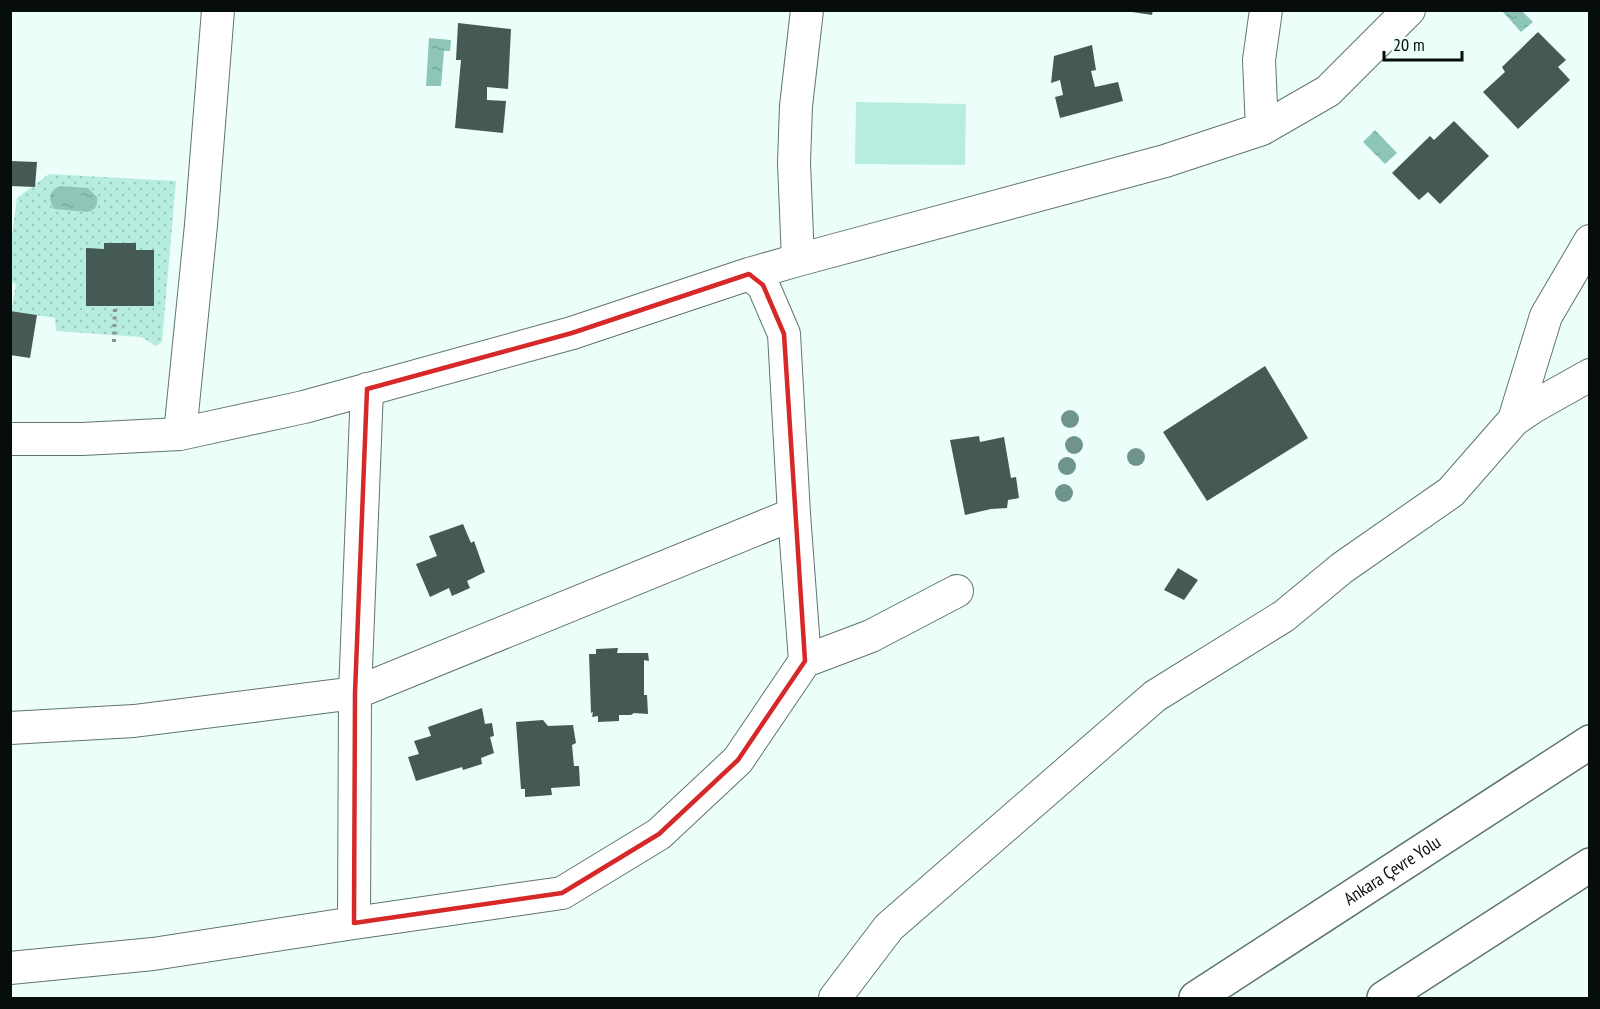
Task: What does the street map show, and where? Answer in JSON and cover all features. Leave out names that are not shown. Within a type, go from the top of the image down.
[{"type":"highway","name":"Ankara Çevre Yolu","points":[[1196,999],[1590,742]]},
{"type":"highway","points":[[1384,999],[1590,865]]},
{"type":"street","points":[[180,434],[201,225],[218,10]]},
{"type":"street","points":[[798,260],[794,162],[796,106],[807,10]]},
{"type":"street","points":[[1262,129],[1259,60],[1266,10]]},
{"type":"street","points":[[10,439],[82,439],[180,434],[304,407],[572,333],[749,274],[1165,161],[1262,129],[1328,91],[1409,10]]},
{"type":"street","points":[[1515,420],[1546,316],[1590,241]]},
{"type":"street","points":[[749,274],[763,285],[784,334],[794,514],[806,661]]},
{"type":"street","points":[[835,999],[889,927],[1155,696],[1284,616],[1342,568],[1451,492],[1515,420],[1533,406],[1590,375]]},
{"type":"street","points":[[354,923],[355,693],[367,389]]},
{"type":"street","points":[[10,728],[134,721],[355,693],[794,514]]},
{"type":"street","points":[[10,968],[153,954],[562,893],[659,834],[738,760],[806,661],[871,636],[957,591]]},
{"type":"path","points":[[114,342],[115,306]]},
{"type":"highlighted area","points":[[749,274],[763,285],[784,334],[805,661],[738,760],[659,834],[562,893],[354,923],[355,693],[367,389],[572,333]]},
{"type":"shaded area","points":[[856,102],[966,104],[965,165],[855,164]]},
{"type":"shaded area","points":[[49,174],[176,181],[162,342],[156,346],[141,337],[56,331],[55,318],[11,311],[16,285],[11,281],[11,243],[17,198]]},
{"type":"water","points":[[1502,11],[1522,11],[1533,22],[1521,32]]},
{"type":"water","points":[[429,38],[451,40],[450,51],[444,51],[441,86],[426,86]]},
{"type":"water","points":[[1375,130],[1397,153],[1385,164],[1363,142]]},
{"type":"water","points":[[60,186],[88,188],[97,197],[96,206],[88,212],[54,209],[51,196]]},
{"type":"building","points":[[1132,10],[1153,10],[1152,15],[1132,12]]},
{"type":"building","points":[[458,23],[511,29],[508,89],[487,87],[487,100],[506,101],[503,133],[455,128],[461,60],[456,60]]},
{"type":"building","points":[[1538,32],[1566,60],[1558,67],[1570,80],[1518,129],[1483,92],[1505,72],[1502,67]]},
{"type":"building","points":[[1092,45],[1096,70],[1091,71],[1095,87],[1118,82],[1123,101],[1060,118],[1055,97],[1063,95],[1060,80],[1051,83],[1054,56]]},
{"type":"building","points":[[1454,121],[1489,156],[1440,204],[1428,192],[1419,200],[1392,173],[1430,136],[1434,140]]},
{"type":"building","points":[[10,161],[37,162],[35,187],[10,186]]},
{"type":"building","points":[[104,243],[136,243],[136,250],[154,250],[154,306],[86,306],[86,248],[104,249]]},
{"type":"building","points":[[10,311],[37,315],[30,358],[10,355]]},
{"type":"building","points":[[1265,366],[1308,438],[1207,501],[1163,432]]},
{"type":"building","points":[[979,436],[980,442],[1004,437],[1011,478],[1016,477],[1019,498],[1008,500],[1007,508],[965,515],[950,440]]},
{"type":"building","points":[[463,524],[471,543],[474,541],[485,572],[467,581],[470,588],[452,596],[449,588],[430,597],[416,564],[437,556],[429,536]]},
{"type":"building","points":[[1178,568],[1198,580],[1184,600],[1164,590]]},
{"type":"building","points":[[618,648],[617,653],[648,653],[649,661],[644,660],[644,695],[647,695],[648,714],[619,715],[619,721],[598,722],[598,716],[592,717],[593,712],[591,713],[589,654],[596,654],[596,649]]},
{"type":"building","points":[[482,708],[485,724],[492,723],[494,736],[490,737],[494,753],[481,758],[482,764],[463,770],[462,767],[416,781],[408,757],[419,754],[414,741],[431,736],[428,727]]},
{"type":"building","points":[[543,720],[548,726],[573,725],[576,743],[572,745],[574,766],[579,766],[580,786],[551,788],[552,795],[525,797],[525,789],[521,789],[516,722]]}]
